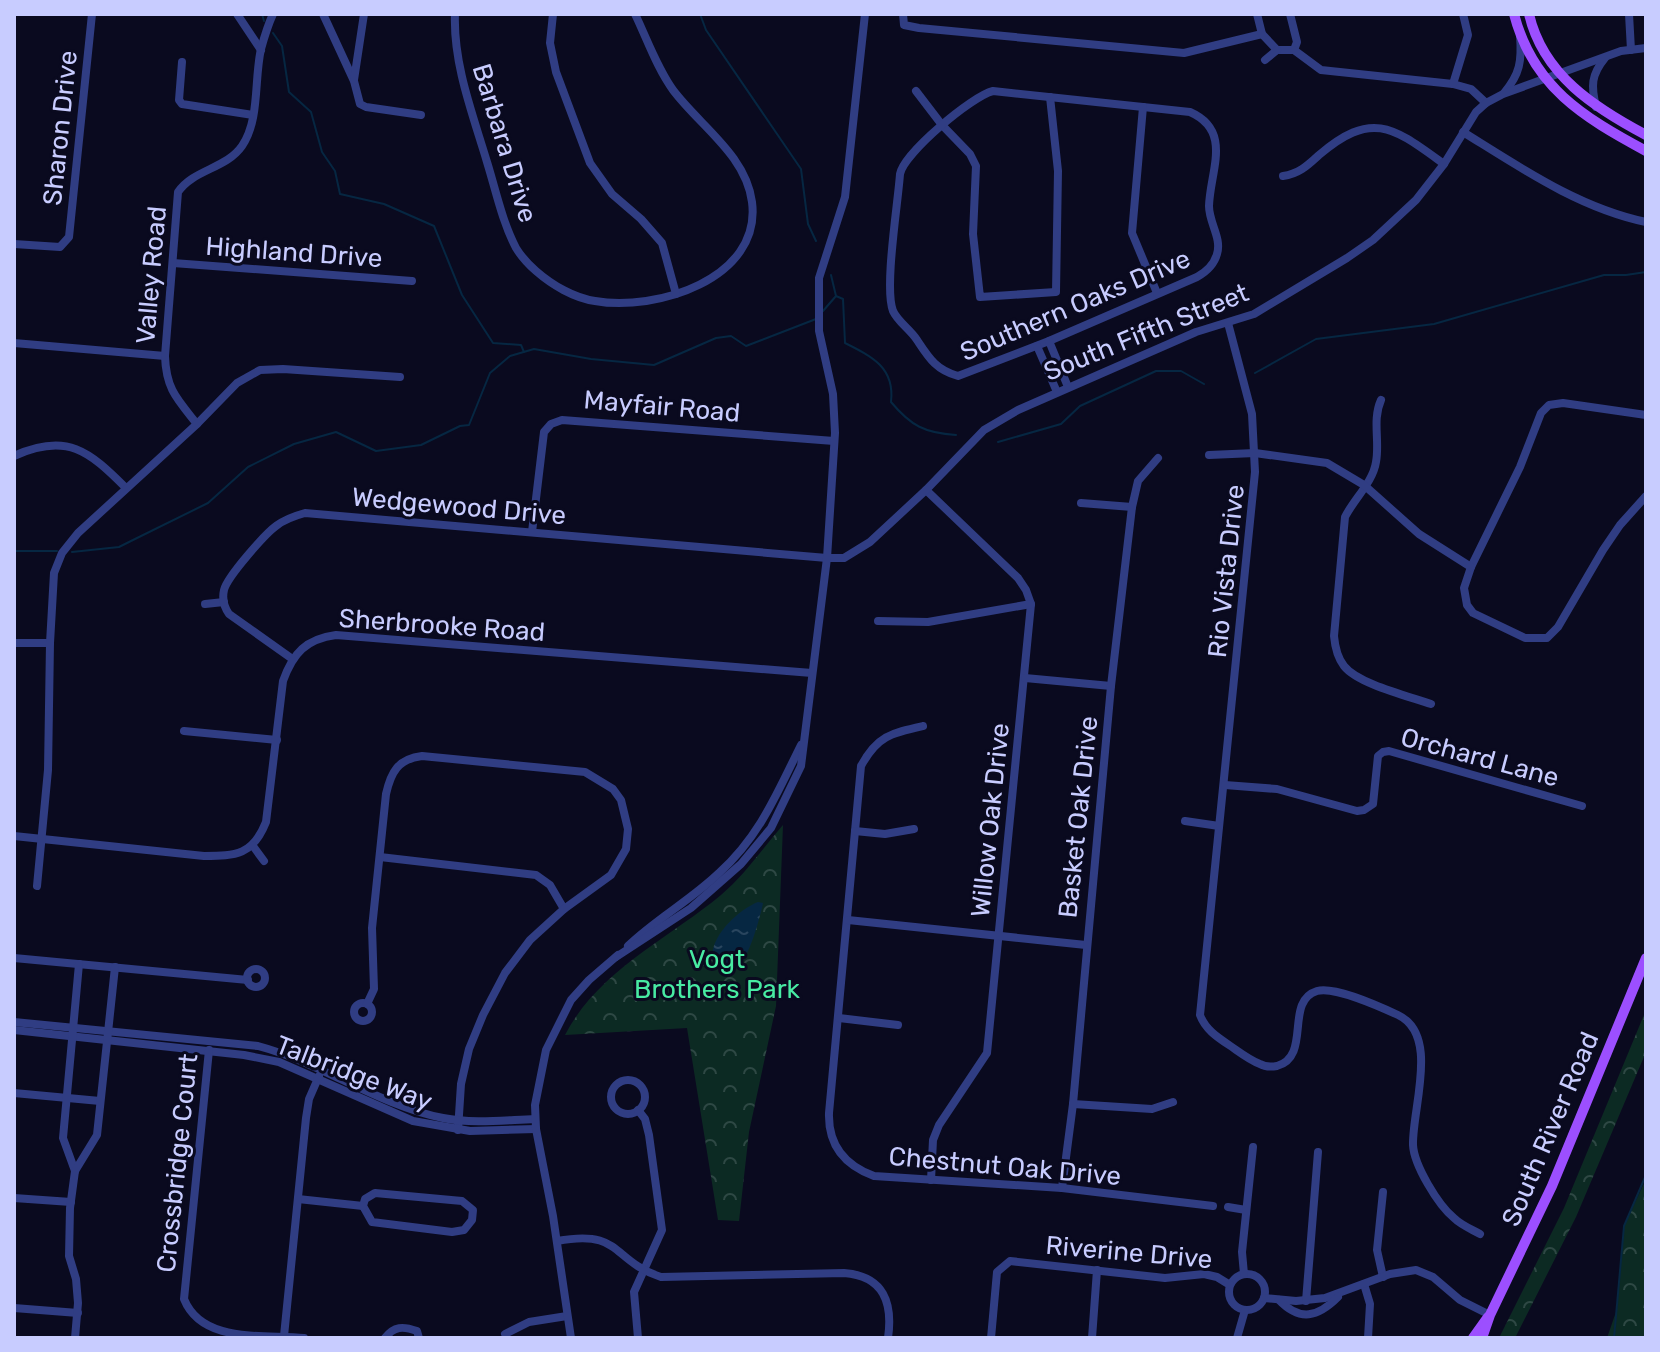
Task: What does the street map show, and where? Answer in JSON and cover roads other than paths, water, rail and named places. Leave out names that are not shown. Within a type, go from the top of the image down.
[{"type":"main road","points":[[1514,14],[1535,64],[1579,112],[1646,151]]},
{"type":"main road","points":[[1529,14],[1545,52],[1560,74],[1596,108],[1646,135]]},
{"type":"main road","name":"South River Road","points":[[1482,1338],[1552,1186],[1646,958]]},
{"type":"main road","name":"South River Road","points":[[1473,1338],[1490,1315]]},
{"type":"street","name":"Sharon Drive","points":[[14,244],[53,247],[65,244],[69,237],[92,14]]},
{"type":"street","points":[[237,14],[261,50]]},
{"type":"street","name":"Valley Road","points":[[197,424],[173,395],[165,376],[178,192],[186,181],[229,159],[243,145],[253,115],[261,50],[273,14]]},
{"type":"street","points":[[323,14],[354,81],[357,98],[366,107],[421,115]]},
{"type":"street","points":[[354,81],[364,14]]},
{"type":"street","name":"Barbara Drive","points":[[455,14],[456,47],[474,117],[504,219],[518,251],[536,271],[564,290],[595,301],[637,303],[676,294],[711,280],[735,259],[749,239],[753,205],[747,178],[729,151],[670,86],[635,14]]},
{"type":"street","points":[[553,14],[550,43],[556,72],[590,163],[612,194],[641,219],[662,243],[676,294]]},
{"type":"street","points":[[571,1338],[536,1124],[535,1105],[546,1050],[571,1000],[589,980],[616,957],[691,908],[741,864],[771,828],[801,766],[827,558],[834,441],[833,394],[821,343],[817,295],[825,255],[845,197],[865,14]]},
{"type":"street","points":[[903,14],[904,25],[919,28],[1184,53],[1262,34]]},
{"type":"street","points":[[1257,14],[1262,34],[1277,50]]},
{"type":"street","points":[[1290,14],[1297,42],[1294,50]]},
{"type":"street","points":[[1453,84],[1468,35],[1463,14]]},
{"type":"street","points":[[1629,14],[1631,50]]},
{"type":"street","points":[[1503,94],[1516,79],[1520,68],[1519,31]]},
{"type":"street","name":"South Fifth Street","points":[[827,558],[851,555],[870,542],[984,430],[1018,410],[1196,332],[1263,309],[1373,240],[1416,200],[1444,164],[1476,112],[1486,103],[1605,57],[1646,48]]},
{"type":"street","points":[[1265,60],[1277,50],[1294,50],[1321,70],[1453,84],[1471,89],[1486,103]]},
{"type":"street","points":[[1596,108],[1591,85],[1596,69],[1605,57]]},
{"type":"street","points":[[182,62],[179,100],[182,104],[253,115]]},
{"type":"street","points":[[916,91],[970,154],[976,166],[973,234],[980,297],[1056,292],[1058,171],[1050,97]]},
{"type":"street","name":"Southern Oaks Drive","points":[[993,91],[1050,97],[1190,112],[1209,123],[1217,147],[1209,206],[1211,223],[1217,235],[1217,254],[1208,271],[1049,341],[973,372],[958,376],[945,373],[928,358],[892,308],[891,282],[904,161],[942,125],[985,93],[993,91]]},
{"type":"street","points":[[1143,107],[1132,233],[1157,293]]},
{"type":"street","points":[[1283,176],[1302,169],[1338,139],[1365,128],[1385,128],[1398,132],[1444,164]]},
{"type":"street","points":[[1463,132],[1568,194],[1598,208],[1646,222]]},
{"type":"street","name":"Highland Drive","points":[[173,263],[412,281]]},
{"type":"street","name":"Rio Vista Drive","points":[[1228,323],[1252,414],[1254,491],[1200,1015],[1203,1024],[1214,1034],[1260,1065],[1272,1067],[1283,1064],[1292,1056],[1297,1044],[1299,1015],[1309,996],[1316,991],[1329,990],[1367,1002],[1409,1021],[1420,1039],[1413,1147],[1418,1164],[1451,1217],[1480,1234]]},
{"type":"street","points":[[1049,341],[1068,387]]},
{"type":"street","points":[[14,343],[165,356]]},
{"type":"street","points":[[1037,346],[1057,392]]},
{"type":"street","points":[[37,886],[48,770],[54,573],[62,553],[78,533],[237,383],[260,370],[400,377]]},
{"type":"street","points":[[1381,400],[1377,408],[1377,461],[1373,474],[1345,517],[1334,636],[1336,650],[1342,665],[1356,676],[1431,704]]},
{"type":"street","points":[[1646,415],[1563,403],[1549,405],[1541,413],[1520,467],[1471,567],[1464,597],[1473,613],[1525,638],[1547,638],[1558,627],[1612,537],[1646,496]]},
{"type":"street","name":"Mayfair Road","points":[[532,532],[544,432],[551,424],[562,420],[834,441]]},
{"type":"street","points":[[14,456],[30,449],[55,445],[81,450],[126,488]]},
{"type":"street","points":[[1209,455],[1255,453],[1327,463],[1364,485],[1419,534],[1471,567]]},
{"type":"street","name":"Basket Oak Drive","points":[[1062,1188],[1073,1104],[1111,686],[1132,507],[1138,481],[1158,458]]},
{"type":"street","points":[[878,621],[928,622],[1031,604],[1018,578],[926,490]]},
{"type":"street","points":[[1081,503],[1132,507]]},
{"type":"street","name":"Wedgewood Drive","points":[[224,602],[225,585],[257,544],[282,522],[305,513],[827,558]]},
{"type":"street","points":[[14,836],[204,856],[237,854],[253,846],[261,836],[270,806],[283,681],[291,658],[229,614],[224,602],[205,604]]},
{"type":"street","name":"Willow Oak Drive","points":[[931,1180],[933,1140],[939,1125],[987,1053],[1031,604]]},
{"type":"street","name":"Sherbrooke Road","points":[[291,658],[309,644],[336,635],[812,673]]},
{"type":"street","points":[[14,643],[50,643]]},
{"type":"street","points":[[1333,671],[1342,665]]},
{"type":"street","points":[[1025,678],[1111,686]]},
{"type":"street","name":"Chestnut Oak Drive","points":[[923,726],[892,733],[875,743],[861,766],[828,1124],[836,1149],[858,1170],[874,1176],[1062,1188],[1213,1206]]},
{"type":"street","points":[[184,731],[277,740]]},
{"type":"street","name":"Orchard Lane","points":[[1225,785],[1277,789],[1357,811],[1364,810],[1373,804],[1378,756],[1389,751],[1582,806]]},
{"type":"street","points":[[367,1004],[374,989],[372,928],[390,775],[397,765],[422,756],[585,772],[613,789],[621,800],[628,829],[626,849],[611,875],[564,909],[530,940],[505,973],[483,1015],[466,1061],[458,1130]]},
{"type":"street","points":[[1185,821],[1219,826]]},
{"type":"street","points":[[855,831],[885,834],[914,829]]},
{"type":"street","points":[[253,846],[264,861]]},
{"type":"street","points":[[380,857],[536,875],[550,885],[564,909]]},
{"type":"street","points":[[848,920],[1086,945]]},
{"type":"street","points":[[14,958],[248,980]]},
{"type":"street","points":[[75,1171],[63,1138],[79,964]]},
{"type":"street","points":[[75,1338],[78,1313],[76,1279],[69,1256],[71,1202],[75,1171],[97,1135],[115,967]]},
{"type":"street","points":[[839,1018],[898,1025]]},
{"type":"street","name":"Talbridge Way","points":[[14,1022],[108,1040],[279,1062],[444,1119],[536,1124]]},
{"type":"street","name":"Talbridge Way","points":[[14,1030],[72,1032],[109,1029],[258,1046],[281,1052],[413,1121],[458,1130],[536,1124]]},
{"type":"street","name":"Crossbridge Court","points":[[209,1041],[184,1299],[194,1318],[222,1331],[304,1338]]},
{"type":"street","points":[[284,1336],[309,1099],[320,1074]]},
{"type":"street","points":[[633,1081],[641,1087],[644,1101],[638,1110],[627,1114],[615,1107],[612,1094],[619,1083],[633,1081]]},
{"type":"street","points":[[14,1093],[100,1101]]},
{"type":"street","points":[[1073,1104],[1152,1109],[1173,1102]]},
{"type":"street","points":[[638,1110],[648,1126],[662,1222],[657,1245],[634,1292],[638,1338]]},
{"type":"street","points":[[1244,1274],[1242,1252],[1253,1147]]},
{"type":"street","points":[[1306,1301],[1318,1152]]},
{"type":"street","points":[[1383,1192],[1377,1250],[1383,1277]]},
{"type":"street","points":[[375,1193],[462,1201],[473,1210],[472,1220],[464,1230],[452,1232],[372,1222],[363,1206],[365,1199],[375,1193]]},
{"type":"street","points":[[14,1198],[71,1202]]},
{"type":"street","points":[[298,1199],[363,1206]]},
{"type":"street","points":[[1228,1207],[1246,1210]]},
{"type":"street","points":[[557,1241],[586,1237],[604,1240],[644,1271],[670,1277],[844,1273],[861,1276],[876,1286],[887,1301],[890,1316],[888,1338]]},
{"type":"street","name":"Riverine Drive","points":[[991,1338],[996,1277],[1002,1265],[1014,1261],[1165,1278],[1204,1274],[1230,1285]]},
{"type":"street","points":[[1092,1338],[1097,1270]]},
{"type":"street","points":[[1264,1298],[1306,1301],[1340,1294],[1410,1270],[1422,1272],[1438,1281],[1460,1300],[1490,1315]]},
{"type":"street","points":[[1244,1274],[1261,1280],[1265,1289],[1264,1298],[1256,1308],[1245,1310],[1233,1303],[1229,1296],[1230,1285],[1237,1276],[1244,1274]]},
{"type":"street","points":[[1364,1284],[1370,1304],[1368,1338]]},
{"type":"street","points":[[1278,1300],[1290,1311],[1307,1314],[1326,1309],[1340,1294]]},
{"type":"street","points":[[14,1308],[78,1313]]},
{"type":"street","points":[[1237,1338],[1245,1310]]},
{"type":"street","points":[[505,1334],[529,1322],[567,1316]]},
{"type":"street","points":[[385,1338],[391,1330],[399,1328],[417,1331],[419,1338]]},
{"type":"water","points":[[758,902],[763,903],[762,909],[744,960],[732,970],[716,967],[713,948],[717,938],[740,912]]},
{"type":"waterway","points":[[262,14],[264,21]]},
{"type":"waterway","points":[[700,14],[706,30],[801,169],[808,224],[816,241]]},
{"type":"waterway","points":[[273,33],[282,46],[289,92],[311,112],[322,152],[335,171],[340,194],[384,204],[434,226],[462,295],[493,343],[521,345],[524,352]]},
{"type":"waterway","points":[[1255,373],[1316,339],[1434,324],[1604,275],[1646,272]]},
{"type":"waterway","points":[[831,275],[836,296]]},
{"type":"waterway","points":[[823,311],[836,296],[843,299],[845,343],[865,353],[886,372],[891,402],[919,427],[956,435]]},
{"type":"waterway","points":[[72,552],[119,547],[208,503],[248,467],[294,444],[336,432],[376,451],[421,445],[460,426],[469,425],[490,373],[510,356],[534,349],[654,365],[716,338],[731,336],[746,346],[816,319]]},
{"type":"waterway","points":[[998,442],[1061,424],[1080,406],[1156,371],[1181,371],[1204,384]]},
{"type":"waterway","points":[[14,551],[57,551]]},
{"type":"waterway","points":[[1614,1338],[1624,1226],[1646,1175]]},
{"type":"park label","name":"Vogt Brothers Park","points":[[717,974]]}]
